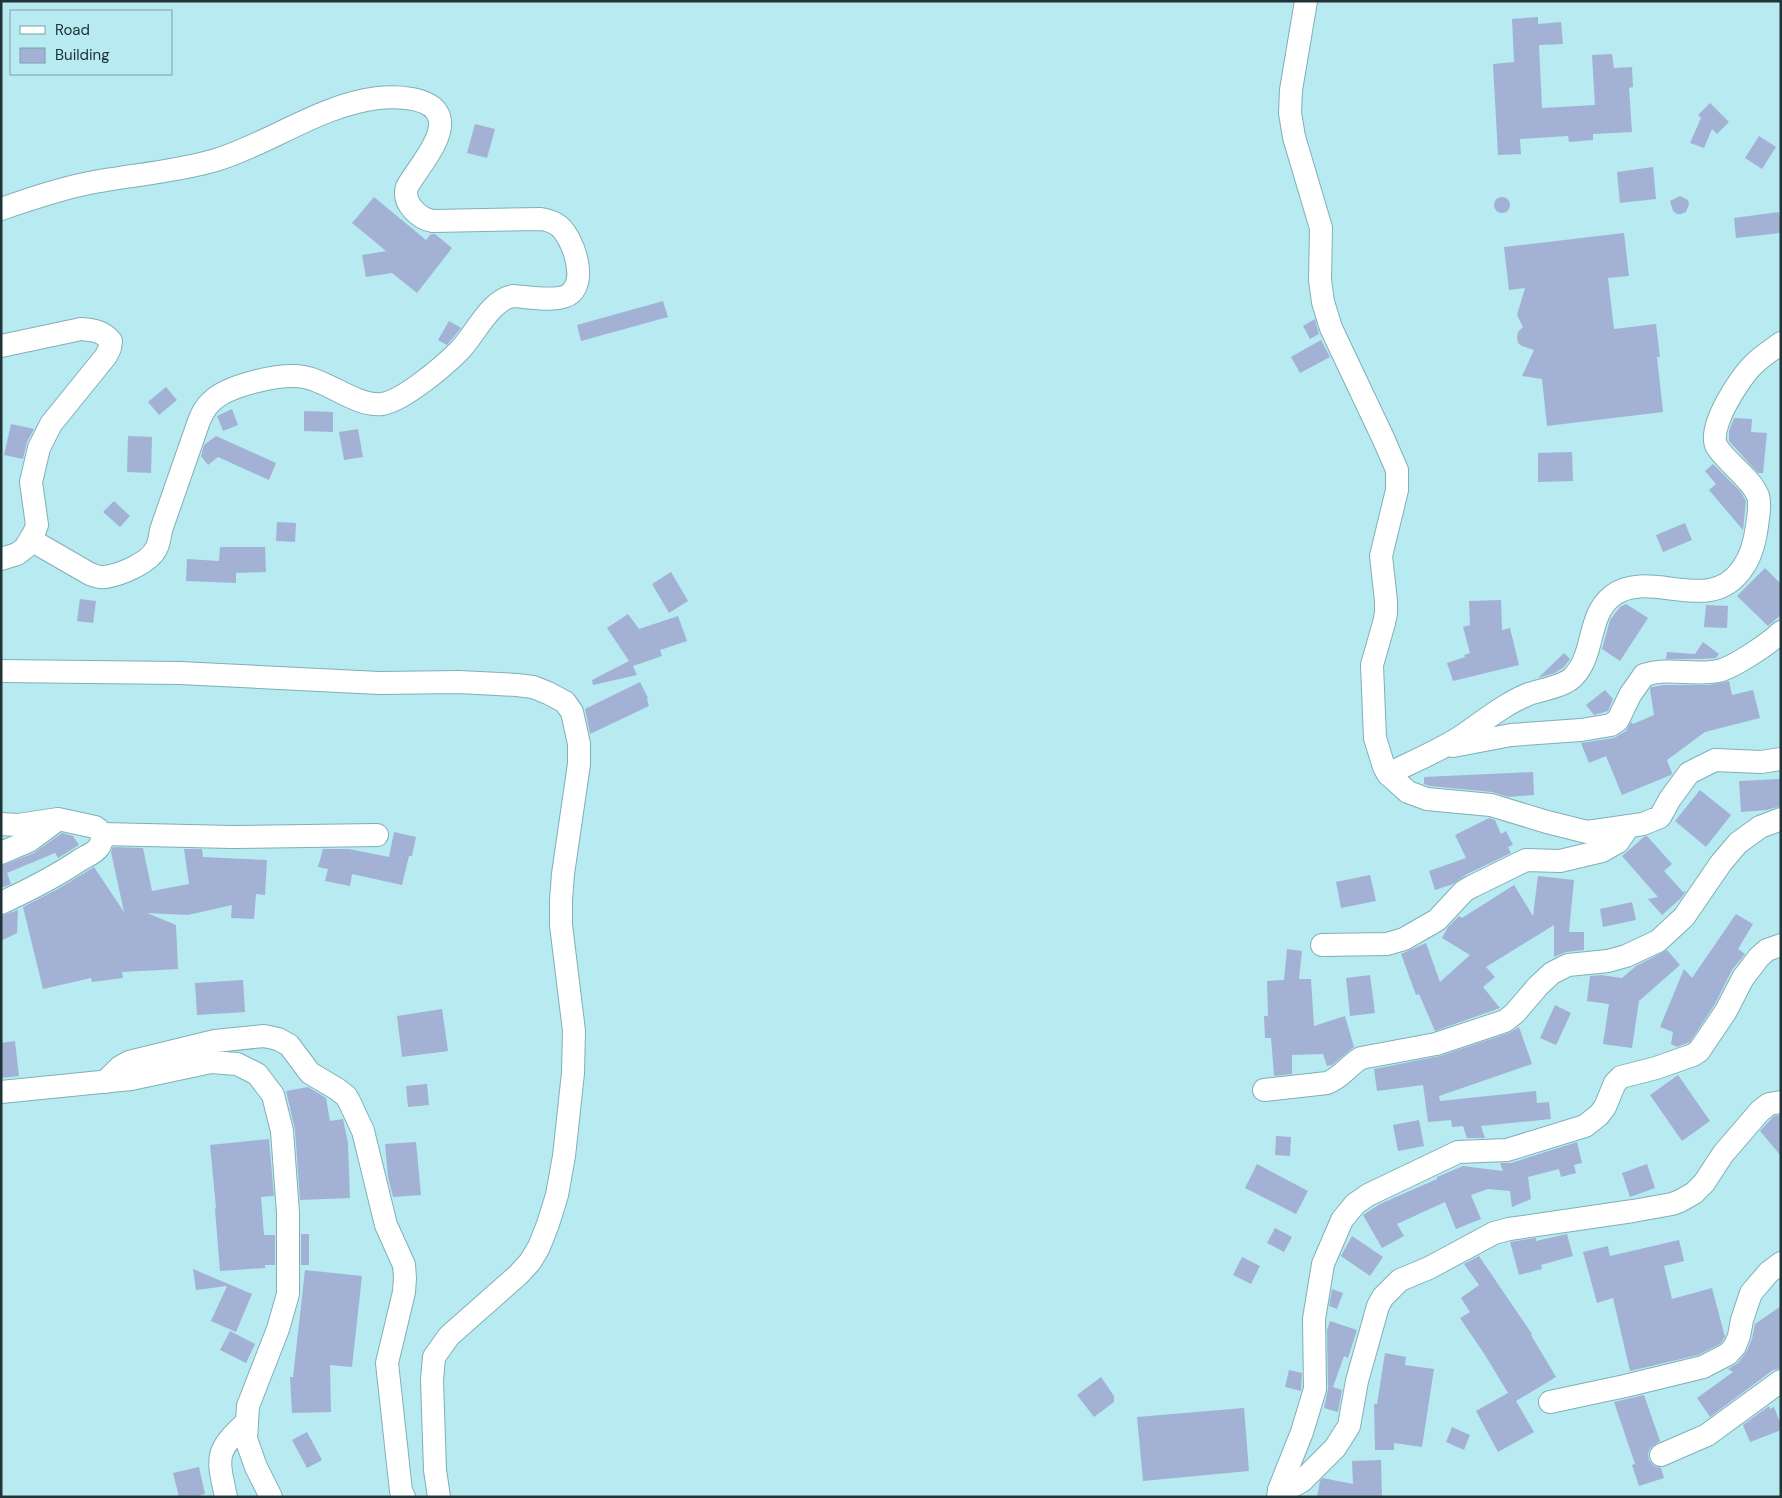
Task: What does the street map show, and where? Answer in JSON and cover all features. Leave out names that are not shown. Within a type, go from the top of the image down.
[{"type":"street","points":[[1306,1],[1291,90],[1290,113],[1294,137],[1320,228],[1320,280],[1323,302],[1330,328],[1397,470],[1398,490],[1381,556],[1386,612],[1372,665],[1375,738],[1388,774],[1408,792],[1427,799],[1491,805],[1587,832],[1643,824],[1660,817],[1670,799],[1689,773],[1715,760],[1761,762],[1781,759]]},
{"type":"street","points":[[1,209],[87,184],[195,166],[215,160],[346,105],[378,98],[410,98],[435,109],[440,119],[440,130],[436,142],[411,179],[405,193],[410,206],[416,213],[428,220],[434,221],[541,219],[548,221],[558,225],[564,232],[571,246],[579,272],[576,286],[571,293],[565,296],[552,299],[514,296],[500,301],[459,351],[407,394],[382,404],[366,403],[305,377],[280,377],[245,384],[217,397],[199,421],[156,549],[144,561],[134,567],[106,577],[99,577],[90,574],[31,540]]},
{"type":"street","points":[[1,346],[81,329],[99,332],[111,341],[106,356],[52,424],[39,448],[30,482],[38,525],[31,540],[17,554],[1,559]]},
{"type":"street","points":[[1388,774],[1460,737],[1489,715],[1520,699],[1572,679],[1582,668],[1599,614],[1612,596],[1635,586],[1702,591],[1718,588],[1731,581],[1742,569],[1750,555],[1756,533],[1759,509],[1758,497],[1717,446],[1714,435],[1725,408],[1742,380],[1754,364],[1781,343]]},
{"type":"street","points":[[1439,748],[1511,735],[1581,730],[1611,725],[1618,720],[1630,695],[1644,675],[1663,671],[1719,671],[1735,665],[1774,639],[1781,632]]},
{"type":"street","points":[[1,671],[180,673],[379,683],[459,682],[517,685],[533,687],[548,693],[565,702],[572,712],[579,744],[579,764],[561,900],[561,925],[574,1031],[564,1156],[557,1195],[540,1247],[518,1275],[449,1336],[434,1357],[432,1380],[439,1497]]},
{"type":"street","points":[[1264,1090],[1327,1083],[1334,1080],[1354,1062],[1362,1058],[1436,1044],[1488,1028],[1505,1021],[1515,1013],[1552,972],[1580,963],[1608,961],[1642,950],[1658,941],[1684,917],[1721,863],[1738,843],[1760,827],[1781,819]]},
{"type":"street","points":[[1,824],[18,825],[58,820],[95,827],[102,834],[101,844],[92,853],[35,888],[1,903]]},
{"type":"street","points":[[1,853],[29,841],[58,820]]},
{"type":"street","points":[[1322,945],[1387,944],[1395,942],[1437,920],[1464,891],[1473,886],[1526,860],[1560,861],[1602,851],[1618,842],[1629,826]]},
{"type":"street","points":[[102,834],[232,837],[377,835]]},
{"type":"street","points":[[1279,1493],[1302,1432],[1315,1388],[1314,1319],[1323,1264],[1342,1220],[1355,1204],[1368,1195],[1458,1152],[1507,1150],[1585,1126],[1594,1121],[1602,1111],[1615,1083],[1621,1077],[1665,1065],[1700,1051],[1726,1011],[1743,978],[1759,957],[1767,950],[1781,945]]},
{"type":"street","points":[[105,1082],[120,1067],[129,1062],[215,1041],[264,1036],[278,1039],[289,1046],[310,1074],[346,1096],[363,1131],[386,1225],[404,1265],[404,1292],[387,1363],[401,1491],[404,1497]]},
{"type":"street","points":[[1,1092],[130,1079],[211,1062],[237,1064],[257,1074],[273,1094],[282,1131],[288,1213],[288,1294],[278,1329],[248,1406],[246,1422],[246,1440],[256,1467],[271,1497]]},
{"type":"street","points":[[1279,1493],[1302,1481],[1335,1448],[1350,1426],[1357,1381],[1378,1306],[1383,1297],[1400,1280],[1429,1268],[1494,1233],[1509,1229],[1633,1211],[1680,1201],[1694,1193],[1704,1183],[1723,1154],[1760,1110],[1769,1104],[1781,1102]]},
{"type":"street","points":[[1550,1402],[1703,1367],[1728,1354],[1735,1346],[1739,1336],[1742,1320],[1751,1294],[1769,1272],[1781,1263]]},
{"type":"street","points":[[1661,1455],[1707,1435],[1781,1381]]},
{"type":"street","points":[[226,1497],[220,1470],[221,1454],[227,1440],[246,1422]]},
{"type":"building","points":[[1538,17],[1538,24],[1561,22],[1563,44],[1539,45],[1542,108],[1595,105],[1592,55],[1612,54],[1614,68],[1632,67],[1633,87],[1629,88],[1632,132],[1593,134],[1593,140],[1569,142],[1568,136],[1520,139],[1521,154],[1498,155],[1493,64],[1514,62],[1512,19]]},
{"type":"building","points":[[1710,103],[1729,122],[1717,134],[1712,129],[1704,148],[1690,143],[1701,118],[1698,115]]},
{"type":"building","points":[[475,124],[495,129],[487,158],[467,153]]},
{"type":"building","points":[[1759,136],[1776,147],[1762,169],[1745,158]]},
{"type":"building","points":[[1653,167],[1656,199],[1620,203],[1617,172]]},
{"type":"building","points":[[1680,196],[1688,200],[1689,204],[1686,212],[1677,214],[1673,211],[1670,201]]},
{"type":"building","points":[[374,197],[426,240],[431,234],[435,234],[452,248],[417,293],[392,273],[366,277],[362,255],[386,251],[352,223]]},
{"type":"building","points":[[1499,197],[1505,197],[1510,202],[1508,211],[1499,213],[1494,208],[1494,202]]},
{"type":"building","points":[[1779,212],[1781,233],[1736,238],[1734,218]]},
{"type":"building","points":[[1624,233],[1629,276],[1608,278],[1614,329],[1656,324],[1660,357],[1657,357],[1663,412],[1547,426],[1542,379],[1522,376],[1534,350],[1518,343],[1518,332],[1523,327],[1517,315],[1525,288],[1509,290],[1504,247]]},
{"type":"building","points":[[663,301],[668,317],[581,341],[577,325]]},
{"type":"building","points":[[1315,319],[1319,334],[1310,339],[1303,326]]},
{"type":"building","points":[[449,321],[461,328],[447,345],[438,340]]},
{"type":"building","points":[[1321,340],[1330,357],[1300,373],[1291,357]]},
{"type":"building","points":[[166,387],[177,400],[159,415],[148,402]]},
{"type":"building","points":[[232,409],[238,425],[223,431],[217,416]]},
{"type":"building","points":[[304,411],[333,412],[333,432],[304,431]]},
{"type":"building","points":[[1734,418],[1752,419],[1751,432],[1767,433],[1763,473],[1758,473],[1729,441],[1729,431]]},
{"type":"building","points":[[11,424],[34,429],[27,442],[23,459],[4,455]]},
{"type":"building","points":[[358,429],[363,457],[344,460],[339,432]]},
{"type":"building","points":[[128,436],[152,437],[151,473],[127,472]]},
{"type":"building","points":[[216,436],[276,463],[269,480],[218,457],[208,465],[201,456],[204,445]]},
{"type":"building","points":[[1572,452],[1573,481],[1538,482],[1538,453]]},
{"type":"building","points":[[1713,464],[1740,491],[1746,501],[1743,530],[1709,490],[1716,484],[1705,471]]},
{"type":"building","points":[[114,501],[130,516],[120,527],[103,512]]},
{"type":"building","points":[[277,522],[296,523],[295,542],[276,541]]},
{"type":"building","points":[[1685,523],[1692,540],[1663,552],[1656,535]]},
{"type":"building","points":[[220,547],[265,547],[266,572],[236,573],[236,583],[186,581],[187,559],[219,561]]},
{"type":"building","points":[[1765,568],[1781,584],[1781,615],[1768,626],[1737,596]]},
{"type":"building","points":[[671,572],[688,601],[669,613],[652,584]]},
{"type":"building","points":[[80,599],[96,601],[93,623],[77,621]]},
{"type":"building","points":[[1501,600],[1502,630],[1510,628],[1519,665],[1453,681],[1447,663],[1465,657],[1464,655],[1470,653],[1463,627],[1470,625],[1469,601]]},
{"type":"building","points":[[1626,604],[1648,618],[1620,661],[1602,649],[1610,620],[1620,607]]},
{"type":"building","points":[[1706,605],[1728,606],[1727,628],[1704,627]]},
{"type":"building","points":[[628,614],[639,629],[678,616],[687,641],[660,650],[662,656],[633,666],[637,675],[593,685],[592,680],[629,661],[607,628]]},
{"type":"building","points":[[1703,642],[1719,654],[1716,658],[1666,659],[1667,652],[1695,654]]},
{"type":"building","points":[[1564,653],[1570,659],[1564,667],[1555,673],[1538,678]]},
{"type":"building","points":[[1729,681],[1732,695],[1753,690],[1760,718],[1705,732],[1667,760],[1671,775],[1622,795],[1606,756],[1589,763],[1581,743],[1614,738],[1626,731],[1631,722],[1633,724],[1654,715],[1651,687],[1664,685],[1709,685]]},
{"type":"building","points":[[640,682],[648,698],[649,706],[590,734],[585,709]]},
{"type":"building","points":[[1605,690],[1613,699],[1608,711],[1594,715],[1586,705]]},
{"type":"building","points":[[1533,772],[1534,795],[1508,797],[1492,792],[1424,784],[1424,777]]},
{"type":"building","points":[[1781,779],[1781,806],[1767,810],[1741,812],[1739,781]]},
{"type":"building","points":[[1700,790],[1731,815],[1706,847],[1675,821]]},
{"type":"building","points":[[1489,818],[1495,820],[1501,834],[1506,831],[1513,845],[1508,847],[1511,853],[1467,874],[1453,884],[1435,890],[1429,871],[1466,858],[1455,835]]},
{"type":"building","points":[[394,832],[416,837],[402,885],[352,874],[350,886],[325,881],[328,869],[318,867],[323,849],[349,849],[389,857]]},
{"type":"building","points":[[62,833],[73,836],[79,845],[58,858],[55,853],[7,873],[11,884],[1,888],[1,866],[34,853]]},
{"type":"building","points":[[1647,836],[1672,864],[1664,871],[1683,892],[1686,891],[1662,915],[1648,899],[1658,897],[1622,856]]},
{"type":"building","points":[[113,847],[143,848],[152,891],[189,884],[184,849],[202,849],[203,857],[267,860],[265,895],[256,894],[254,919],[231,918],[232,905],[188,915],[147,913],[176,925],[178,969],[122,972],[123,978],[92,982],[91,978],[43,989],[23,907],[94,867],[124,912],[111,852]]},
{"type":"building","points":[[1370,875],[1376,901],[1341,908],[1336,882]]},
{"type":"building","points":[[1538,876],[1574,880],[1569,932],[1584,932],[1584,950],[1566,952],[1554,957],[1554,925],[1486,967],[1495,977],[1483,987],[1500,1008],[1435,1031],[1419,994],[1416,995],[1401,954],[1426,943],[1440,982],[1470,955],[1442,938],[1448,927],[1459,916],[1462,918],[1514,885],[1533,916]]},
{"type":"building","points":[[1632,902],[1636,920],[1603,927],[1600,909]]},
{"type":"building","points":[[18,910],[17,933],[1,941],[1,916]]},
{"type":"building","points":[[1736,914],[1753,924],[1738,949],[1745,954],[1732,970],[1715,1004],[1690,1042],[1677,1047],[1671,1044],[1673,1032],[1660,1027],[1684,969],[1692,978]]},
{"type":"building","points":[[1287,949],[1302,951],[1299,979],[1311,979],[1314,1026],[1345,1016],[1354,1047],[1332,1065],[1327,1066],[1323,1054],[1292,1055],[1292,1074],[1274,1076],[1271,1038],[1265,1038],[1264,1016],[1268,1016],[1267,981],[1284,980]]},
{"type":"building","points":[[1667,950],[1680,965],[1639,1001],[1632,1048],[1603,1044],[1609,1004],[1587,1001],[1590,976],[1601,975],[1622,978],[1636,966]]},
{"type":"building","points":[[1370,975],[1375,1013],[1350,1016],[1346,978]]},
{"type":"building","points":[[243,980],[245,1012],[197,1015],[195,983]]},
{"type":"building","points":[[1555,1005],[1571,1013],[1556,1045],[1540,1038]]},
{"type":"building","points":[[442,1009],[448,1051],[402,1057],[397,1016]]},
{"type":"building","points":[[1519,1027],[1532,1064],[1439,1096],[1440,1101],[1536,1091],[1537,1103],[1549,1102],[1551,1119],[1481,1126],[1485,1138],[1467,1138],[1463,1126],[1452,1127],[1451,1120],[1428,1122],[1423,1085],[1377,1091],[1374,1069],[1440,1056],[1509,1033]]},
{"type":"building","points":[[15,1041],[19,1076],[1,1078],[1,1043]]},
{"type":"building","points":[[1678,1075],[1710,1121],[1682,1141],[1650,1095]]},
{"type":"building","points":[[427,1084],[429,1105],[408,1107],[406,1086]]},
{"type":"building","points":[[308,1087],[326,1098],[330,1121],[343,1119],[348,1143],[350,1198],[300,1200],[295,1130],[286,1091]]},
{"type":"building","points":[[1781,1115],[1781,1156],[1760,1131],[1774,1116]]},
{"type":"building","points":[[1419,1120],[1424,1146],[1398,1151],[1393,1125]]},
{"type":"building","points":[[1276,1136],[1291,1137],[1290,1156],[1275,1155]]},
{"type":"building","points":[[269,1139],[274,1196],[261,1197],[264,1235],[275,1235],[275,1265],[265,1265],[265,1268],[220,1271],[210,1145]]},
{"type":"building","points":[[416,1142],[421,1195],[393,1197],[388,1177],[385,1144]]},
{"type":"building","points":[[1577,1142],[1582,1163],[1574,1165],[1576,1173],[1561,1177],[1559,1169],[1528,1177],[1531,1199],[1512,1207],[1510,1191],[1488,1189],[1471,1195],[1481,1219],[1456,1229],[1445,1202],[1397,1224],[1404,1236],[1382,1248],[1363,1215],[1380,1204],[1463,1166],[1503,1171],[1500,1163],[1511,1163]]},
{"type":"building","points":[[1257,1164],[1308,1191],[1296,1214],[1245,1188]]},
{"type":"building","points":[[1647,1164],[1655,1188],[1630,1197],[1622,1173]]},
{"type":"building","points":[[1275,1228],[1292,1237],[1284,1252],[1267,1243]]},
{"type":"building","points":[[301,1234],[309,1234],[309,1265],[301,1265]]},
{"type":"building","points":[[1567,1234],[1573,1256],[1541,1265],[1542,1269],[1519,1275],[1510,1242],[1536,1238],[1536,1241]]},
{"type":"building","points":[[1352,1236],[1383,1257],[1370,1276],[1341,1256]]},
{"type":"building","points":[[1679,1240],[1684,1261],[1664,1266],[1672,1299],[1712,1288],[1725,1337],[1720,1344],[1698,1355],[1630,1371],[1613,1298],[1597,1303],[1583,1252],[1608,1246],[1610,1256]]},
{"type":"building","points":[[1479,1256],[1532,1334],[1556,1377],[1516,1401],[1534,1432],[1498,1452],[1476,1411],[1508,1393],[1460,1318],[1470,1312],[1461,1298],[1479,1285],[1464,1264]]},
{"type":"building","points":[[1242,1257],[1260,1266],[1251,1284],[1233,1275]]},
{"type":"building","points":[[193,1269],[252,1294],[236,1332],[211,1321],[227,1286],[196,1290]]},
{"type":"building","points":[[305,1270],[362,1276],[352,1367],[330,1365],[331,1412],[292,1413],[290,1377],[293,1377]]},
{"type":"building","points":[[1332,1289],[1343,1293],[1337,1309],[1329,1306]]},
{"type":"building","points":[[1781,1306],[1781,1368],[1773,1370],[1710,1417],[1697,1398],[1733,1372],[1728,1369],[1738,1363],[1747,1351],[1755,1324]]},
{"type":"building","points":[[1330,1321],[1357,1330],[1348,1358],[1344,1356],[1333,1387],[1342,1390],[1338,1412],[1324,1408],[1328,1389],[1327,1330]]},
{"type":"building","points":[[230,1331],[255,1344],[246,1363],[220,1350]]},
{"type":"building","points":[[1385,1353],[1406,1357],[1405,1365],[1434,1369],[1422,1447],[1394,1443],[1394,1450],[1375,1450],[1374,1404],[1377,1404]]},
{"type":"building","points":[[1289,1370],[1302,1373],[1301,1391],[1285,1387]]},
{"type":"building","points":[[1101,1377],[1114,1396],[1114,1402],[1094,1417],[1077,1395]]},
{"type":"building","points":[[1644,1395],[1660,1441],[1650,1448],[1649,1460],[1654,1466],[1661,1468],[1664,1478],[1639,1486],[1632,1465],[1635,1464],[1614,1402]]},
{"type":"building","points":[[1769,1406],[1770,1409],[1774,1407],[1781,1430],[1750,1442],[1743,1425]]},
{"type":"building","points":[[1244,1408],[1249,1471],[1143,1481],[1137,1417]]},
{"type":"building","points":[[1452,1427],[1470,1435],[1464,1450],[1446,1442]]},
{"type":"building","points":[[307,1432],[322,1460],[307,1468],[292,1440]]},
{"type":"building","points":[[1381,1460],[1382,1497],[1317,1497],[1320,1481],[1323,1478],[1353,1484],[1352,1461]]},
{"type":"building","points":[[199,1467],[205,1494],[194,1497],[179,1497],[173,1473]]}]
